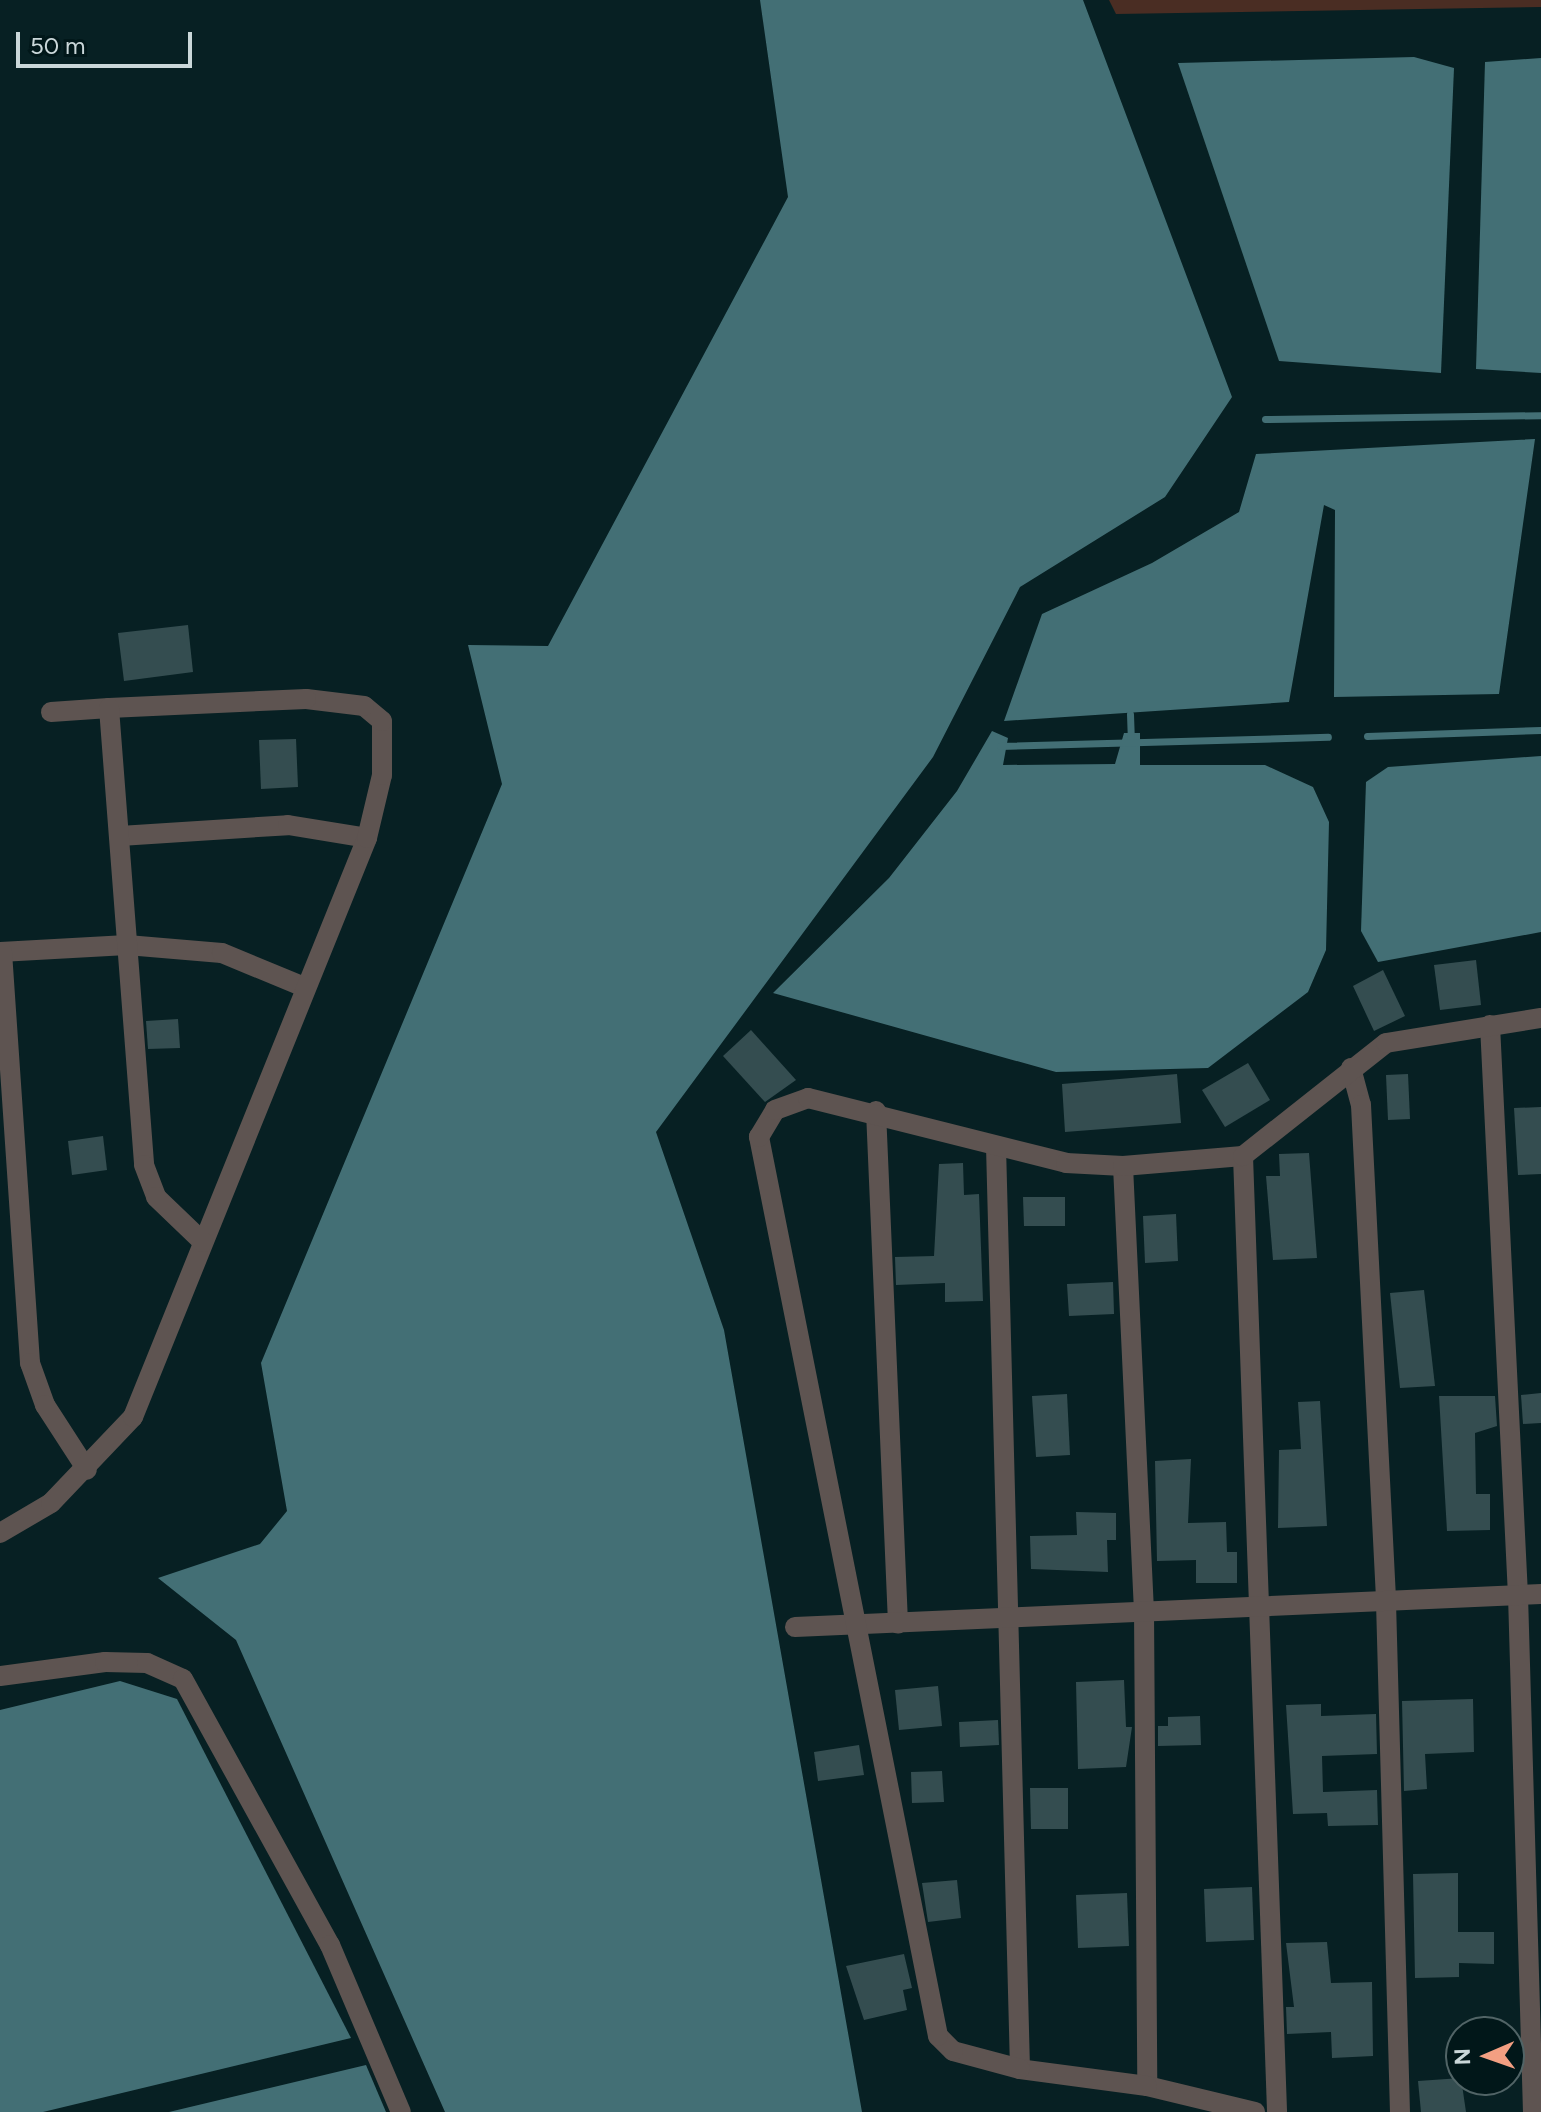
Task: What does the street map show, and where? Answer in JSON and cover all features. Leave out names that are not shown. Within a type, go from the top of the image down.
[{"type":"street","points":[[0,1533],[51,1503],[87,1470],[133,1417],[304,987],[367,838],[382,775],[382,721],[364,706],[306,699],[51,712]]},
{"type":"street","points":[[109,708],[144,1165],[156,1197],[203,1242]]},
{"type":"street","points":[[120,836],[288,825],[367,838]]},
{"type":"street","points":[[87,1470],[45,1405],[30,1363],[1,952],[127,945],[222,953],[304,987]]},
{"type":"street","points":[[1255,2112],[1147,2086],[1020,2069],[953,2051],[938,2036],[853,1625],[759,1137],[775,1110],[798,1098],[876,1111],[1066,1163],[1123,1166],[1243,1156],[1386,1043],[1416,1034],[1541,1018]]},
{"type":"street","points":[[1490,1025],[1534,1863],[1533,2112]]},
{"type":"street","points":[[1351,1068],[1361,1105],[1386,1602],[1400,2112]]},
{"type":"street","points":[[876,1111],[898,1624]]},
{"type":"street","points":[[996,1146],[1020,2069]]},
{"type":"street","points":[[1243,1156],[1263,1607],[1277,2112]]},
{"type":"street","points":[[1123,1166],[1144,1611],[1147,2086]]},
{"type":"street","points":[[795,1627],[1541,1594]]},
{"type":"street","points":[[0,1676],[105,1662],[147,1663],[183,1679],[330,1945],[401,2112]]},
{"type":"shaded area","points":[[1109,0],[1541,0],[1541,7],[1116,14]]},
{"type":"water","points":[[760,0],[1083,0],[1232,397],[1165,497],[1020,587],[933,757],[656,1132],[724,1330],[862,2112],[445,2112],[236,1640],[158,1578],[260,1544],[287,1511],[261,1363],[502,784],[468,645],[548,646],[788,197]]},
{"type":"water","points":[[1414,57],[1454,68],[1441,373],[1279,361],[1178,63]]},
{"type":"water","points":[[1541,58],[1541,373],[1476,369],[1485,62]]},
{"type":"water","points":[[1535,439],[1499,694],[1334,697],[1335,510],[1324,505],[1289,702],[1004,721],[1042,614],[1152,563],[1239,512],[1256,454]]},
{"type":"water","points":[[992,731],[1008,738],[1003,765],[1115,764],[1124,733],[1140,733],[1140,765],[1265,765],[1313,787],[1329,822],[1326,950],[1308,992],[1208,1068],[1056,1072],[773,993],[889,878],[957,791]]},
{"type":"water","points":[[1541,756],[1541,932],[1378,962],[1361,931],[1366,782],[1388,767]]},
{"type":"water","points":[[120,1681],[177,1699],[351,2038],[43,2112],[0,2112],[0,1710]]},
{"type":"water","points":[[366,2065],[386,2112],[169,2112]]},
{"type":"building","points":[[188,625],[193,672],[124,681],[118,633]]},
{"type":"building","points":[[296,739],[298,787],[261,789],[259,740]]},
{"type":"building","points":[[1476,960],[1481,1005],[1440,1010],[1434,965]]},
{"type":"building","points":[[1383,970],[1405,1016],[1374,1031],[1353,986]]},
{"type":"building","points":[[178,1019],[180,1048],[148,1049],[146,1021]]},
{"type":"building","points":[[751,1030],[796,1080],[765,1102],[723,1056]]},
{"type":"building","points":[[1248,1063],[1270,1100],[1225,1127],[1202,1090]]},
{"type":"building","points":[[1177,1074],[1181,1123],[1065,1132],[1062,1084]]},
{"type":"building","points":[[1408,1074],[1410,1119],[1388,1120],[1386,1075]]},
{"type":"building","points":[[1541,1107],[1541,1174],[1518,1175],[1514,1108]]},
{"type":"building","points":[[103,1136],[107,1170],[72,1175],[68,1141]]},
{"type":"building","points":[[1309,1153],[1317,1258],[1273,1260],[1266,1176],[1280,1176],[1279,1154]]},
{"type":"building","points":[[963,1163],[964,1195],[979,1194],[983,1301],[945,1302],[945,1283],[896,1285],[895,1257],[934,1256],[939,1164]]},
{"type":"building","points":[[1023,1197],[1065,1197],[1065,1226],[1024,1226]]},
{"type":"building","points":[[1176,1214],[1178,1261],[1145,1263],[1143,1216]]},
{"type":"building","points":[[1113,1282],[1114,1314],[1069,1316],[1067,1284]]},
{"type":"building","points":[[1424,1290],[1435,1386],[1400,1388],[1390,1293]]},
{"type":"building","points":[[1541,1393],[1541,1423],[1523,1424],[1521,1395]]},
{"type":"building","points":[[1067,1394],[1070,1455],[1036,1457],[1032,1396]]},
{"type":"building","points":[[1439,1396],[1495,1396],[1497,1426],[1475,1433],[1476,1494],[1490,1494],[1490,1530],[1447,1531]]},
{"type":"building","points":[[1320,1401],[1327,1526],[1278,1528],[1279,1450],[1301,1449],[1298,1402]]},
{"type":"building","points":[[1191,1459],[1188,1523],[1226,1522],[1227,1552],[1237,1552],[1237,1583],[1196,1583],[1196,1560],[1157,1561],[1155,1461]]},
{"type":"building","points":[[1076,1512],[1116,1513],[1116,1540],[1107,1540],[1108,1572],[1031,1569],[1030,1536],[1077,1535]]},
{"type":"building","points":[[1124,1680],[1126,1727],[1132,1727],[1126,1767],[1078,1769],[1076,1682]]},
{"type":"building","points":[[938,1686],[942,1726],[899,1730],[895,1690]]},
{"type":"building","points":[[1473,1699],[1474,1752],[1425,1754],[1427,1789],[1404,1791],[1402,1701]]},
{"type":"building","points":[[1321,1704],[1321,1716],[1376,1714],[1377,1754],[1322,1756],[1323,1792],[1377,1790],[1378,1825],[1328,1826],[1327,1813],[1293,1814],[1286,1705]]},
{"type":"building","points":[[1200,1716],[1201,1745],[1158,1746],[1158,1726],[1168,1726],[1168,1717]]},
{"type":"building","points":[[998,1720],[999,1745],[960,1747],[959,1722]]},
{"type":"building","points":[[859,1745],[864,1775],[818,1781],[814,1752]]},
{"type":"building","points":[[942,1771],[944,1802],[912,1803],[911,1772]]},
{"type":"building","points":[[1030,1788],[1068,1788],[1068,1829],[1031,1829]]},
{"type":"building","points":[[1458,1873],[1458,1932],[1494,1932],[1494,1964],[1459,1963],[1459,1977],[1415,1978],[1413,1874]]},
{"type":"building","points":[[957,1880],[961,1918],[928,1922],[922,1883]]},
{"type":"building","points":[[1252,1887],[1254,1940],[1206,1942],[1204,1889]]},
{"type":"building","points":[[1127,1893],[1129,1946],[1078,1948],[1076,1895]]},
{"type":"building","points":[[1327,1942],[1331,1983],[1372,1982],[1373,2056],[1332,2058],[1331,2032],[1287,2034],[1286,2007],[1294,2007],[1286,1943]]},
{"type":"building","points":[[904,1954],[912,1988],[903,1990],[907,2010],[864,2020],[846,1966]]},
{"type":"building","points":[[1445,2079],[1445,2096],[1464,2096],[1466,2112],[1421,2112],[1418,2081]]},
{"type":"waterway","points":[[1265,419],[1541,415]]},
{"type":"waterway","points":[[1130,714],[1131,741]]},
{"type":"waterway","points":[[1367,736],[1541,730]]},
{"type":"waterway","points":[[1000,746],[1328,737]]}]
